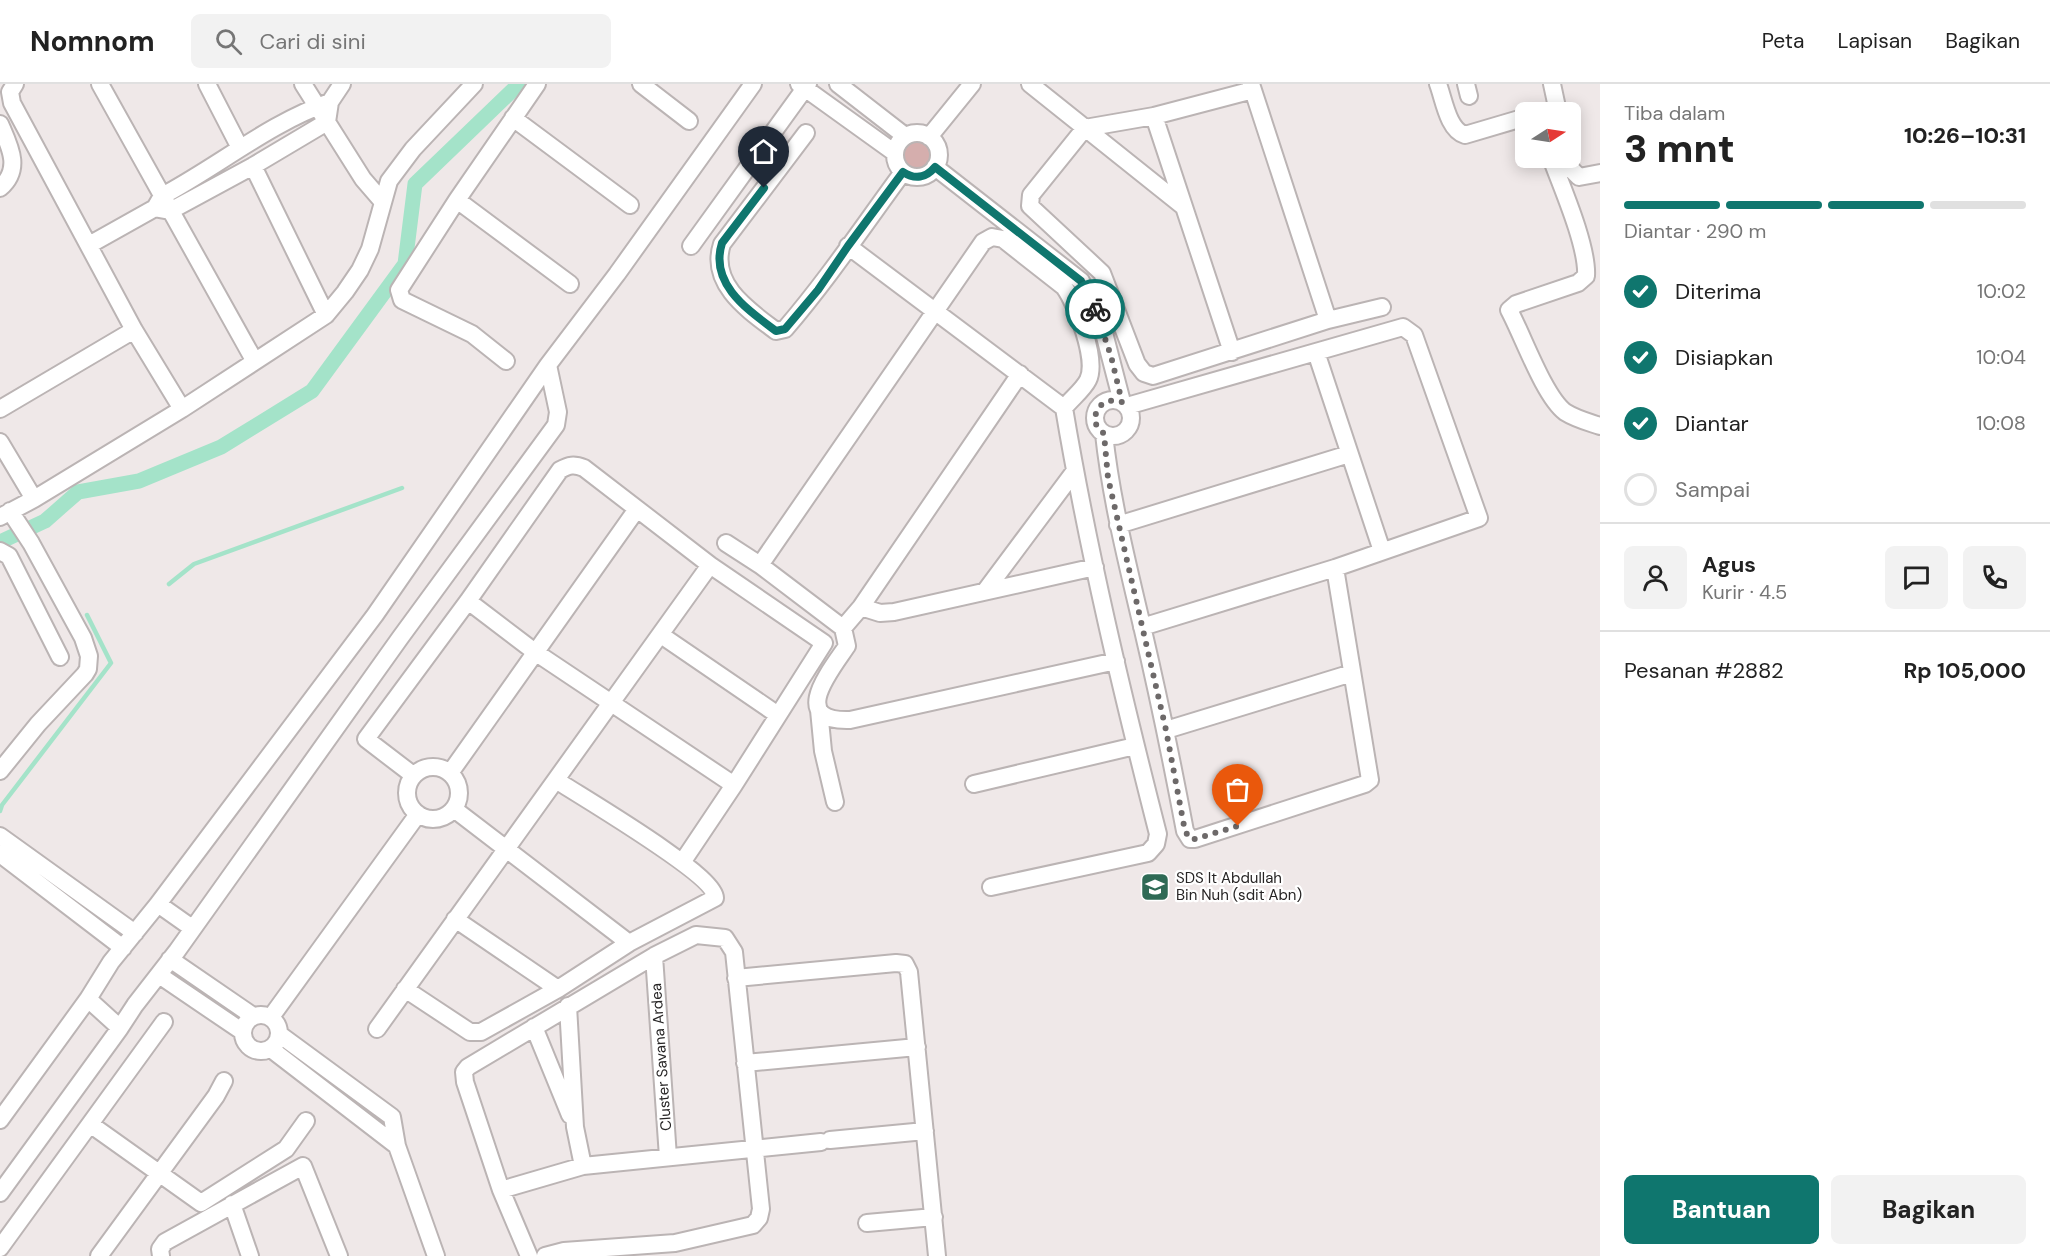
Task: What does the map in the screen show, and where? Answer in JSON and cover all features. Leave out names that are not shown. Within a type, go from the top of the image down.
[{"type":"street","points":[[15,84],[10,92],[12,103],[134,330],[182,409]]},
{"type":"street","points":[[100,84],[162,205],[254,360]]},
{"type":"street","points":[[207,84],[240,148]]},
{"type":"street","points":[[303,84],[323,104],[327,122],[363,178],[382,201]]},
{"type":"street","points":[[162,205],[240,148],[323,104],[342,84]]},
{"type":"street","points":[[0,771],[38,724],[88,669],[89,656],[83,638],[31,543],[8,517],[182,409],[326,315],[360,270],[370,249],[389,181],[399,165],[474,84]]},
{"type":"street","points":[[506,361],[472,334],[402,300],[399,290],[457,200],[537,84]]},
{"type":"street","points":[[641,84],[689,121]]},
{"type":"street","points":[[0,1120],[123,948],[375,615],[548,365],[617,274],[753,84]]},
{"type":"street","points":[[838,84],[905,136]]},
{"type":"street","points":[[929,137],[972,84]]},
{"type":"street","points":[[1030,84],[1184,207]]},
{"type":"street","points":[[1438,84],[1453,127],[1458,133],[1465,135],[1515,120]]},
{"type":"street","points":[[1557,85],[1558,102]]},
{"type":"street","points":[[691,246],[804,86],[895,153]]},
{"type":"street","points":[[1328,320],[1252,87],[1154,116],[1085,128],[1031,195],[1030,206],[1102,273],[1137,364],[1144,374],[1153,376],[1328,320],[1382,307]]},
{"type":"street","points":[[1154,116],[1232,352]]},
{"type":"street","points":[[513,118],[630,205]]},
{"type":"street","points":[[89,245],[162,205],[253,166],[327,122]]},
{"type":"street","points":[[0,124],[13,153],[14,166],[11,175],[0,188]]},
{"type":"street","points":[[806,133],[722,243],[719,253],[723,276],[729,290],[745,308],[776,331],[783,331],[818,290],[903,172]]},
{"type":"street","points":[[915,133],[929,137],[938,149],[939,158],[935,167],[923,177],[912,177],[896,164],[895,153],[899,142],[905,136],[915,133]]},
{"type":"street","points":[[253,166],[326,315]]},
{"type":"street","points":[[935,167],[1081,281],[1102,325],[1125,404],[1131,413],[1131,420],[1125,432],[1118,436],[1104,434]]},
{"type":"street","points":[[1555,168],[1574,221],[1587,266],[1586,276],[1578,283],[1516,304],[1509,310],[1553,400],[1578,419],[1600,426]]},
{"type":"street","points":[[1571,168],[1579,177],[1600,173]]},
{"type":"street","points":[[457,200],[570,284]]},
{"type":"street","points":[[760,565],[983,242],[992,237],[1003,239],[1064,287],[1071,297],[1087,347],[1090,367],[1089,379],[1064,408]]},
{"type":"street","points":[[848,246],[1064,408],[1074,472],[1116,661],[1158,834],[1156,844],[1148,853],[991,887]]},
{"type":"street","points":[[1143,627],[1335,568],[1479,518],[1414,335],[1403,327],[1125,404],[1108,400],[1097,409],[1095,423],[1104,434],[1108,478],[1166,730],[1185,831],[1190,839],[1365,784],[1370,780],[1335,568]]},
{"type":"street","points":[[0,409],[134,330]]},
{"type":"street","points":[[1316,352],[1382,551]]},
{"type":"street","points":[[0,1194],[556,425],[558,412],[548,365]]},
{"type":"street","points":[[843,628],[861,606],[1020,374]]},
{"type":"street","points":[[0,442],[34,499]]},
{"type":"street","points":[[1118,525],[1349,454]]},
{"type":"street","points":[[413,775],[366,739],[468,601],[560,470],[568,465],[576,465],[584,468],[710,565],[824,644],[683,861]]},
{"type":"street","points":[[986,590],[1074,472]]},
{"type":"street","points":[[450,772],[637,509]]},
{"type":"street","points":[[726,543],[760,565],[843,628],[847,646],[821,685],[817,696],[823,751],[835,802]]},
{"type":"street","points":[[0,551],[9,556],[60,657]]},
{"type":"street","points":[[376,1029],[710,565]]},
{"type":"street","points":[[861,606],[880,613],[894,612],[1095,567]]},
{"type":"street","points":[[468,601],[535,652],[734,785]]},
{"type":"street","points":[[661,635],[778,715]]},
{"type":"street","points":[[819,710],[826,717],[836,721],[850,720],[1116,661]]},
{"type":"street","points":[[1166,730],[1352,673]]},
{"type":"street","points":[[974,784],[1136,746]]},
{"type":"street","points":[[438,766],[450,772],[458,783],[459,797],[454,809],[443,817],[430,819],[418,814],[409,802],[407,788],[413,775],[426,768],[438,766]]},
{"type":"street","points":[[405,989],[470,1032],[476,1033],[558,989],[629,943],[715,898],[713,890],[683,861],[556,780]]},
{"type":"street","points":[[454,809],[629,943]]},
{"type":"street","points":[[271,1017],[418,814]]},
{"type":"street","points":[[0,836],[135,933]]},
{"type":"street","points":[[0,854],[123,948]]},
{"type":"street","points":[[158,904],[192,928]]},
{"type":"street","points":[[455,919],[558,989]]},
{"type":"street","name":"Cluster Savana Ardea","points":[[529,1256],[501,1190],[465,1082],[464,1072],[468,1066],[654,956],[696,935],[725,938],[734,952],[761,1209],[759,1218],[753,1225],[675,1243],[593,1253],[564,1251],[545,1256]]},
{"type":"street","name":"Cluster Savana Ardea","points":[[654,956],[668,1157]]},
{"type":"street","points":[[170,959],[253,1016]]},
{"type":"street","points":[[736,978],[905,964],[909,972],[937,1256]]},
{"type":"street","points":[[159,975],[243,1032]]},
{"type":"street","points":[[88,999],[120,1028]]},
{"type":"street","points":[[568,1006],[576,1127],[583,1166]]},
{"type":"street","points":[[253,1016],[271,1017],[278,1026],[278,1042],[271,1049],[260,1052],[246,1043],[243,1032],[248,1020],[253,1016]]},
{"type":"street","points":[[0,1248],[164,1022]]},
{"type":"street","points":[[534,1028],[576,1127]]},
{"type":"street","points":[[279,1034],[392,1117],[397,1146],[436,1256]]},
{"type":"street","points":[[745,1063],[917,1047]]},
{"type":"street","points":[[271,1049],[397,1146]]},
{"type":"street","points":[[99,1256],[216,1096],[224,1081]]},
{"type":"street","points":[[90,1124],[201,1203],[286,1149],[306,1121]]},
{"type":"street","points":[[501,1190],[583,1166],[925,1131]]},
{"type":"street","points":[[161,1256],[160,1249],[165,1242],[303,1166],[339,1256]]},
{"type":"street","points":[[232,1204],[250,1256]]},
{"type":"street","points":[[867,1223],[934,1217]]},
{"type":"shaded area","points":[[918,141],[928,145],[932,155],[928,165],[918,169],[908,165],[904,155],[908,145]]},
{"type":"waterway","points":[[0,542],[45,521],[78,492],[139,481],[221,447],[312,391],[405,264],[415,184],[519,84]]},
{"type":"waterway","points":[[169,584],[194,564],[402,488]]},
{"type":"waterway","points":[[0,811],[2,805],[111,663],[87,615]]},
{"type":"way so far","points":[[1095,309],[1111,356],[1122,402],[1108,400],[1102,404],[1097,409],[1095,423],[1104,434],[1108,478],[1166,730],[1185,831],[1190,839],[1195,839],[1238,826]]},
{"type":"place","name":"SDS It Abdullah Bin Nuh (sdit Abn)","points":[[1155,887]]},
{"type":"route","points":[[764,188],[722,243],[719,253],[723,276],[729,290],[745,308],[776,331],[783,331],[818,290],[903,172],[918,178],[928,175],[935,167],[1081,281],[1095,309]]}]
